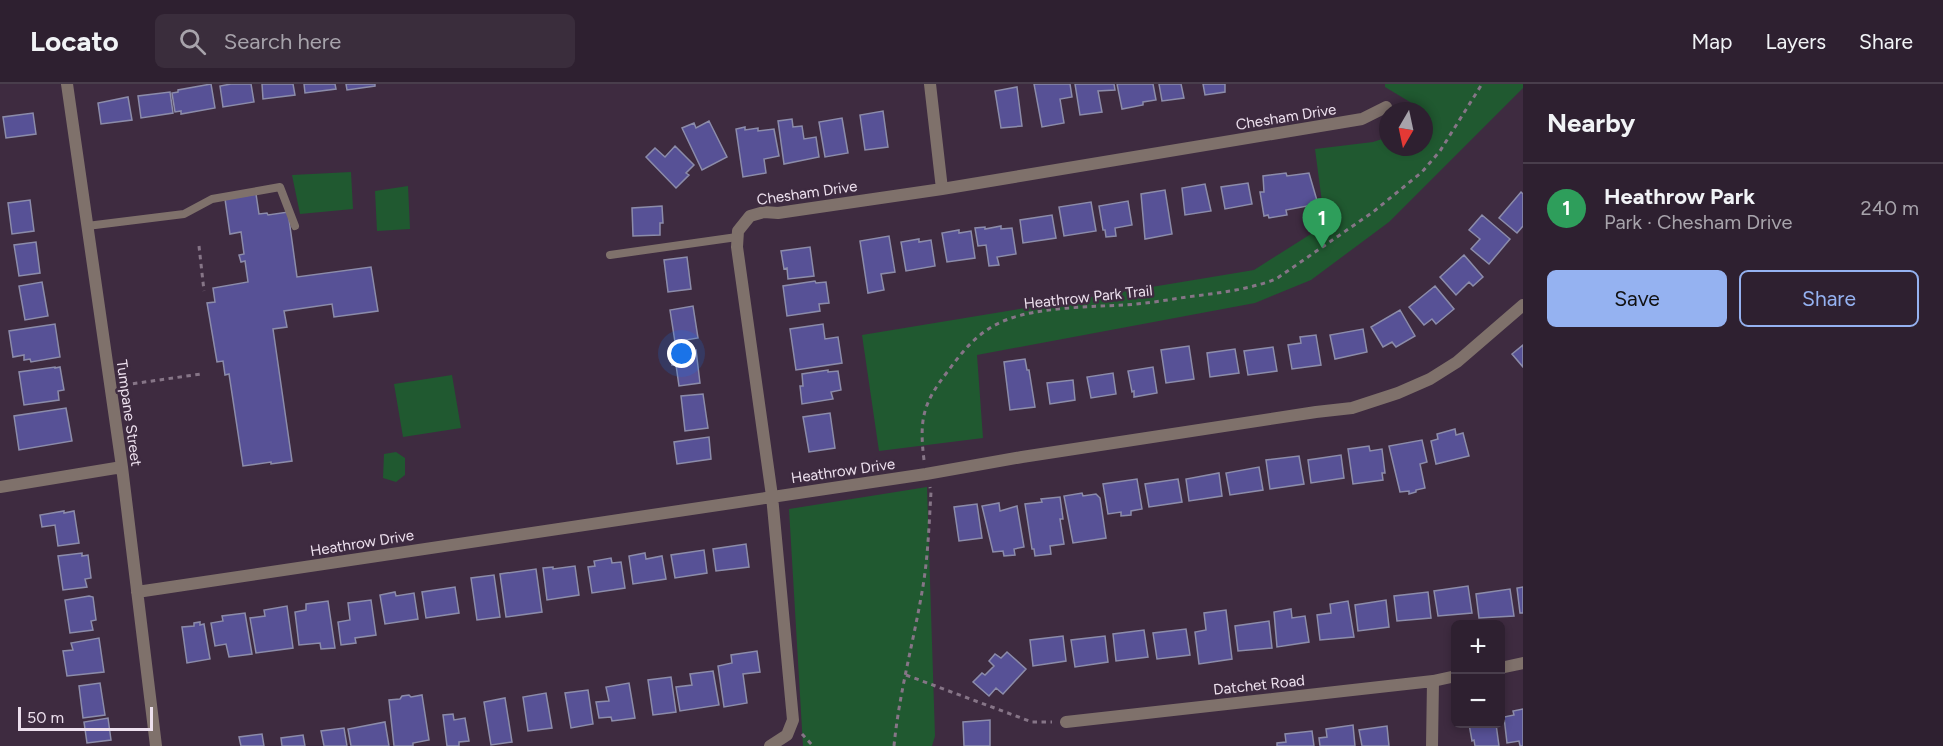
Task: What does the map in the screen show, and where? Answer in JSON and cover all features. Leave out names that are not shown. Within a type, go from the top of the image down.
[{"type":"street","name":"Tumpane Street","points":[[67,84],[122,467],[156,746]]},
{"type":"street","points":[[930,84],[942,189]]},
{"type":"street","name":"Chesham Drive","points":[[737,237],[738,231],[750,216],[764,212],[778,213],[942,189],[1362,119],[1379,110]]},
{"type":"street","points":[[737,237],[772,496],[793,720],[787,735],[770,746]]},
{"type":"street","name":"Heathrow Drive","points":[[137,592],[1352,408],[1398,393],[1430,379],[1457,362],[1523,305]]},
{"type":"street","points":[[0,487],[122,467]]},
{"type":"street","points":[[1505,667],[1523,663]]},
{"type":"street","name":"Datchet Road","points":[[1066,722],[1433,681],[1451,677]]},
{"type":"street","points":[[1432,746],[1433,681]]},
{"type":"lane","points":[[87,226],[184,214],[212,199],[280,187],[295,226]]},
{"type":"lane","points":[[610,255],[737,237]]},
{"type":"path","name":"Heathrow Park Trail","points":[[894,746],[899,701],[923,590],[926,561],[931,492],[921,439],[922,421],[926,405],[939,382],[974,339],[1006,320],[1030,314],[1077,307],[1135,304],[1224,292],[1276,279],[1373,212],[1422,172],[1440,151],[1482,84]]},
{"type":"path","points":[[199,246],[204,291]]},
{"type":"path","points":[[111,388],[201,374]]},
{"type":"path","points":[[906,675],[1032,722],[1066,722]]},
{"type":"green space","points":[[1385,84],[1523,84],[1523,88],[1389,222],[1311,280],[1255,303],[977,355],[983,438],[879,451],[862,335],[1254,270],[1325,225],[1315,149],[1379,140],[1379,156],[1433,156],[1433,102],[1410,102],[1385,87]]},
{"type":"green space","points":[[351,172],[353,209],[300,214],[292,175]]},
{"type":"green space","points":[[408,186],[410,229],[377,231],[375,191]]},
{"type":"green space","points":[[452,375],[461,428],[403,437],[394,384]]},
{"type":"green space","points":[[396,452],[405,458],[405,475],[396,482],[383,478],[384,454]]},
{"type":"green space","points":[[927,487],[935,736],[932,746],[803,746],[789,509]]},
{"type":"building","points":[[211,84],[215,108],[181,114],[181,111],[175,112],[172,93]]},
{"type":"building","points":[[251,84],[254,102],[223,107],[220,86]]},
{"type":"building","points":[[262,84],[293,84],[295,95],[263,99]]},
{"type":"building","points":[[304,84],[335,84],[336,89],[305,93]]},
{"type":"building","points":[[346,84],[375,84],[375,86],[347,90]]},
{"type":"building","points":[[1034,84],[1070,84],[1072,97],[1060,99],[1064,123],[1042,127]]},
{"type":"building","points":[[1075,84],[1114,84],[1115,90],[1098,91],[1102,112],[1080,115]]},
{"type":"building","points":[[1117,84],[1153,84],[1156,100],[1122,109]]},
{"type":"building","points":[[1159,84],[1181,84],[1184,98],[1162,101]]},
{"type":"building","points":[[1203,84],[1225,84],[1225,92],[1205,95]]},
{"type":"building","points":[[1017,87],[1022,126],[1001,128],[995,91]]},
{"type":"building","points":[[170,92],[173,113],[141,118],[138,96]]},
{"type":"building","points":[[128,97],[132,120],[101,124],[98,103]]},
{"type":"building","points":[[883,111],[888,147],[865,150],[860,115]]},
{"type":"building","points":[[33,113],[36,134],[6,138],[3,117]]},
{"type":"building","points":[[842,118],[848,153],[825,157],[819,122]]},
{"type":"building","points":[[792,119],[793,127],[802,126],[804,139],[816,137],[819,157],[784,164],[778,121]]},
{"type":"building","points":[[709,121],[727,157],[702,170],[682,128],[694,123],[696,128]]},
{"type":"building","points":[[745,127],[745,130],[758,128],[758,131],[774,129],[779,156],[764,159],[766,173],[743,177],[736,129]]},
{"type":"building","points":[[675,146],[694,165],[686,173],[689,175],[676,188],[646,157],[655,148],[665,157]]},
{"type":"building","points":[[1286,173],[1287,176],[1309,173],[1318,204],[1286,210],[1287,215],[1269,218],[1268,215],[1264,216],[1260,192],[1264,192],[1263,176]]},
{"type":"building","points":[[1248,183],[1252,204],[1225,209],[1221,187]]},
{"type":"building","points":[[1205,184],[1211,211],[1185,215],[1182,188]]},
{"type":"building","points":[[1165,190],[1172,234],[1145,239],[1141,194]]},
{"type":"building","points":[[1521,192],[1523,194],[1523,226],[1517,233],[1499,218]]},
{"type":"building","points":[[256,194],[259,214],[288,212],[297,277],[371,267],[378,311],[334,317],[332,304],[284,311],[287,327],[273,329],[292,461],[243,466],[229,374],[225,375],[223,361],[217,362],[207,303],[215,302],[213,288],[248,282],[245,261],[241,262],[239,255],[244,254],[241,232],[230,234],[225,199]]},
{"type":"building","points":[[30,200],[34,231],[12,234],[8,203]]},
{"type":"building","points":[[1128,201],[1132,225],[1115,228],[1116,236],[1106,237],[1099,206]]},
{"type":"building","points":[[1091,202],[1096,231],[1064,236],[1059,207]]},
{"type":"building","points":[[662,206],[663,223],[660,223],[660,235],[633,236],[632,208]]},
{"type":"building","points":[[1052,215],[1056,238],[1023,243],[1020,220]]},
{"type":"building","points":[[1482,215],[1510,239],[1489,264],[1471,249],[1480,239],[1469,230]]},
{"type":"building","points":[[1001,226],[1001,229],[1012,228],[1016,254],[997,257],[999,265],[989,266],[986,245],[978,246],[975,228]]},
{"type":"building","points":[[959,230],[959,233],[971,231],[975,258],[947,262],[942,233]]},
{"type":"building","points":[[889,236],[895,272],[881,274],[884,290],[868,293],[860,241]]},
{"type":"building","points":[[919,239],[919,242],[931,240],[935,266],[906,271],[901,242]]},
{"type":"building","points":[[36,242],[40,273],[19,276],[14,245]]},
{"type":"building","points":[[810,247],[814,276],[788,279],[781,251]]},
{"type":"building","points":[[1464,255],[1483,277],[1473,286],[1469,282],[1456,295],[1440,277]]},
{"type":"building","points":[[687,257],[691,289],[668,292],[664,260]]},
{"type":"building","points":[[815,281],[816,283],[826,282],[829,303],[819,304],[820,311],[787,316],[783,286]]},
{"type":"building","points":[[42,282],[48,316],[25,320],[19,286]]},
{"type":"building","points":[[1435,286],[1454,309],[1436,324],[1432,319],[1424,325],[1409,307]]},
{"type":"building","points":[[693,306],[698,338],[675,342],[670,310]]},
{"type":"building","points":[[1400,310],[1415,336],[1396,347],[1392,342],[1383,347],[1371,327]]},
{"type":"building","points":[[55,324],[60,357],[31,362],[30,359],[24,360],[24,355],[13,357],[9,331]]},
{"type":"building","points":[[823,324],[825,339],[838,337],[842,363],[796,370],[790,329]]},
{"type":"building","points":[[1363,329],[1367,352],[1335,359],[1330,335]]},
{"type":"building","points":[[1316,335],[1321,365],[1292,369],[1288,345],[1301,343],[1300,337]]},
{"type":"building","points":[[1523,345],[1523,367],[1512,354]]},
{"type":"building","points":[[1189,346],[1194,379],[1166,383],[1161,350]]},
{"type":"building","points":[[1273,347],[1277,371],[1248,375],[1244,351]]},
{"type":"building","points":[[1235,349],[1239,373],[1210,377],[1207,353]]},
{"type":"building","points":[[696,350],[700,383],[679,386],[676,365],[672,365],[671,353]]},
{"type":"building","points":[[1025,359],[1035,407],[1010,410],[1004,362]]},
{"type":"building","points":[[60,367],[64,390],[58,391],[59,400],[24,405],[19,372]]},
{"type":"building","points":[[1153,367],[1157,393],[1134,397],[1128,371]]},
{"type":"building","points":[[828,370],[828,372],[838,371],[841,390],[831,392],[833,399],[802,404],[800,386],[803,386],[802,374]]},
{"type":"building","points":[[1113,373],[1116,394],[1091,398],[1087,377]]},
{"type":"building","points":[[1073,380],[1075,400],[1050,404],[1047,383]]},
{"type":"building","points":[[703,394],[708,428],[685,431],[681,396]]},
{"type":"building","points":[[66,408],[72,441],[19,450],[14,416]]},
{"type":"building","points":[[830,413],[835,448],[809,452],[803,417]]},
{"type":"building","points":[[1455,429],[1456,435],[1463,433],[1469,456],[1436,464],[1431,441],[1438,439],[1437,434]]},
{"type":"building","points":[[709,437],[711,459],[677,464],[674,442]]},
{"type":"building","points":[[1422,440],[1427,462],[1420,464],[1425,488],[1409,494],[1409,491],[1400,492],[1389,446]]},
{"type":"building","points":[[1369,446],[1370,451],[1382,449],[1385,473],[1382,473],[1383,480],[1353,484],[1348,449]]},
{"type":"building","points":[[1341,455],[1344,478],[1311,483],[1308,460]]},
{"type":"building","points":[[1299,456],[1304,484],[1270,489],[1266,460]]},
{"type":"building","points":[[1259,467],[1263,490],[1230,495],[1226,473]]},
{"type":"building","points":[[1219,473],[1222,496],[1189,501],[1186,479]]},
{"type":"building","points":[[1137,479],[1142,509],[1131,511],[1131,515],[1121,516],[1121,512],[1108,514],[1103,484]]},
{"type":"building","points":[[1178,479],[1182,502],[1149,507],[1145,484]]},
{"type":"building","points":[[1082,493],[1083,496],[1096,494],[1100,498],[1106,538],[1073,543],[1064,496]]},
{"type":"building","points":[[1060,497],[1063,519],[1060,519],[1064,544],[1050,546],[1051,554],[1035,556],[1025,504]]},
{"type":"building","points":[[999,503],[1000,511],[1017,506],[1024,547],[1014,549],[1015,555],[1004,556],[1003,551],[993,552],[982,506]]},
{"type":"building","points":[[977,504],[982,538],[959,541],[954,507]]},
{"type":"building","points":[[64,511],[64,513],[74,511],[79,543],[58,546],[55,525],[42,527],[40,515]]},
{"type":"building","points":[[746,544],[749,567],[716,571],[713,549]]},
{"type":"building","points":[[704,550],[707,573],[675,578],[671,555]]},
{"type":"building","points":[[82,553],[82,556],[88,555],[91,578],[85,579],[87,587],[63,590],[58,556]]},
{"type":"building","points":[[645,553],[646,559],[662,556],[666,579],[633,584],[629,556]]},
{"type":"building","points":[[611,558],[612,563],[621,562],[625,588],[592,593],[588,567],[595,566],[594,561]]},
{"type":"building","points":[[575,566],[579,595],[547,600],[543,568]]},
{"type":"building","points":[[536,569],[542,612],[506,617],[500,574]]},
{"type":"building","points":[[494,575],[500,617],[477,620],[471,578]]},
{"type":"building","points":[[1468,586],[1472,613],[1438,616],[1434,591]]},
{"type":"building","points":[[455,587],[459,613],[426,618],[422,592]]},
{"type":"building","points":[[1523,587],[1523,613],[1520,613],[1517,588]]},
{"type":"building","points":[[1510,589],[1514,616],[1479,618],[1476,594]]},
{"type":"building","points":[[395,592],[396,596],[414,593],[418,619],[385,624],[380,595]]},
{"type":"building","points":[[1428,592],[1431,618],[1397,621],[1394,596]]},
{"type":"building","points":[[93,597],[96,620],[91,621],[93,630],[70,633],[65,600]]},
{"type":"building","points":[[371,600],[376,635],[355,638],[356,643],[341,645],[338,622],[350,620],[348,603]]},
{"type":"building","points":[[1386,600],[1389,627],[1358,631],[1355,605]]},
{"type":"building","points":[[328,601],[335,648],[321,649],[320,643],[299,645],[295,612],[306,610],[306,604]]},
{"type":"building","points":[[1348,601],[1354,637],[1320,640],[1317,615],[1331,613],[1330,604]]},
{"type":"building","points":[[287,606],[293,648],[256,653],[250,618],[265,616],[264,610]]},
{"type":"building","points":[[1291,609],[1292,618],[1305,616],[1309,642],[1277,647],[1274,612]]},
{"type":"building","points":[[1226,610],[1232,659],[1199,664],[1195,632],[1206,630],[1204,613]]},
{"type":"building","points":[[245,613],[252,654],[229,657],[226,644],[215,646],[211,623],[223,621],[222,616]]},
{"type":"building","points":[[1269,621],[1272,648],[1238,651],[1235,626]]},
{"type":"building","points":[[200,622],[200,625],[204,624],[210,659],[187,663],[182,627],[194,626],[194,623]]},
{"type":"building","points":[[1186,629],[1190,655],[1157,659],[1153,633]]},
{"type":"building","points":[[1144,630],[1148,657],[1116,661],[1113,634]]},
{"type":"building","points":[[1063,636],[1066,661],[1033,666],[1030,640]]},
{"type":"building","points":[[1105,636],[1108,662],[1075,667],[1071,640]]},
{"type":"building","points":[[99,638],[104,672],[67,676],[63,651],[73,650],[71,643]]},
{"type":"building","points":[[757,651],[760,672],[743,674],[747,703],[724,707],[718,666],[732,663],[731,655]]},
{"type":"building","points":[[1007,652],[1026,669],[1003,694],[996,688],[989,696],[973,682],[994,666],[989,661],[995,654],[1001,658]]},
{"type":"building","points":[[713,671],[719,705],[680,711],[676,687],[692,685],[690,674]]},
{"type":"building","points":[[671,677],[676,712],[653,715],[648,680]]},
{"type":"building","points":[[100,683],[105,715],[83,718],[79,686]]},
{"type":"building","points":[[629,683],[635,718],[612,721],[611,717],[599,718],[596,702],[609,701],[606,687]]},
{"type":"building","points":[[588,690],[593,724],[571,728],[565,693]]},
{"type":"building","points":[[546,693],[552,728],[528,731],[523,697]]},
{"type":"building","points":[[409,695],[411,697],[422,695],[429,740],[413,743],[413,746],[394,746],[389,700]]},
{"type":"building","points":[[505,698],[512,742],[491,745],[484,702]]},
{"type":"building","points":[[1523,709],[1523,746],[1520,746],[1519,741],[1507,743],[1505,717],[1514,715],[1513,711]]},
{"type":"building","points":[[453,714],[454,720],[465,718],[469,741],[459,742],[459,746],[447,746],[443,715]]},
{"type":"building","points":[[108,718],[111,740],[87,743],[84,722]]},
{"type":"building","points":[[990,720],[990,746],[964,746],[963,722]]},
{"type":"building","points":[[385,722],[389,746],[351,746],[348,729]]},
{"type":"building","points":[[1353,725],[1355,746],[1320,746],[1319,738],[1327,737],[1326,729]]},
{"type":"building","points":[[1387,726],[1389,746],[1362,746],[1359,730]]},
{"type":"building","points":[[344,728],[347,746],[324,746],[321,731]]},
{"type":"building","points":[[1470,728],[1497,728],[1499,746],[1475,746],[1474,740],[1472,741]]},
{"type":"building","points":[[1312,731],[1314,746],[1277,746],[1277,743],[1286,742],[1285,734]]},
{"type":"building","points":[[262,734],[264,746],[241,746],[239,737]]},
{"type":"building","points":[[303,735],[305,746],[282,746],[281,738]]},
{"type":"place","name":"Heathrow Park","points":[[1322,248]]}]
